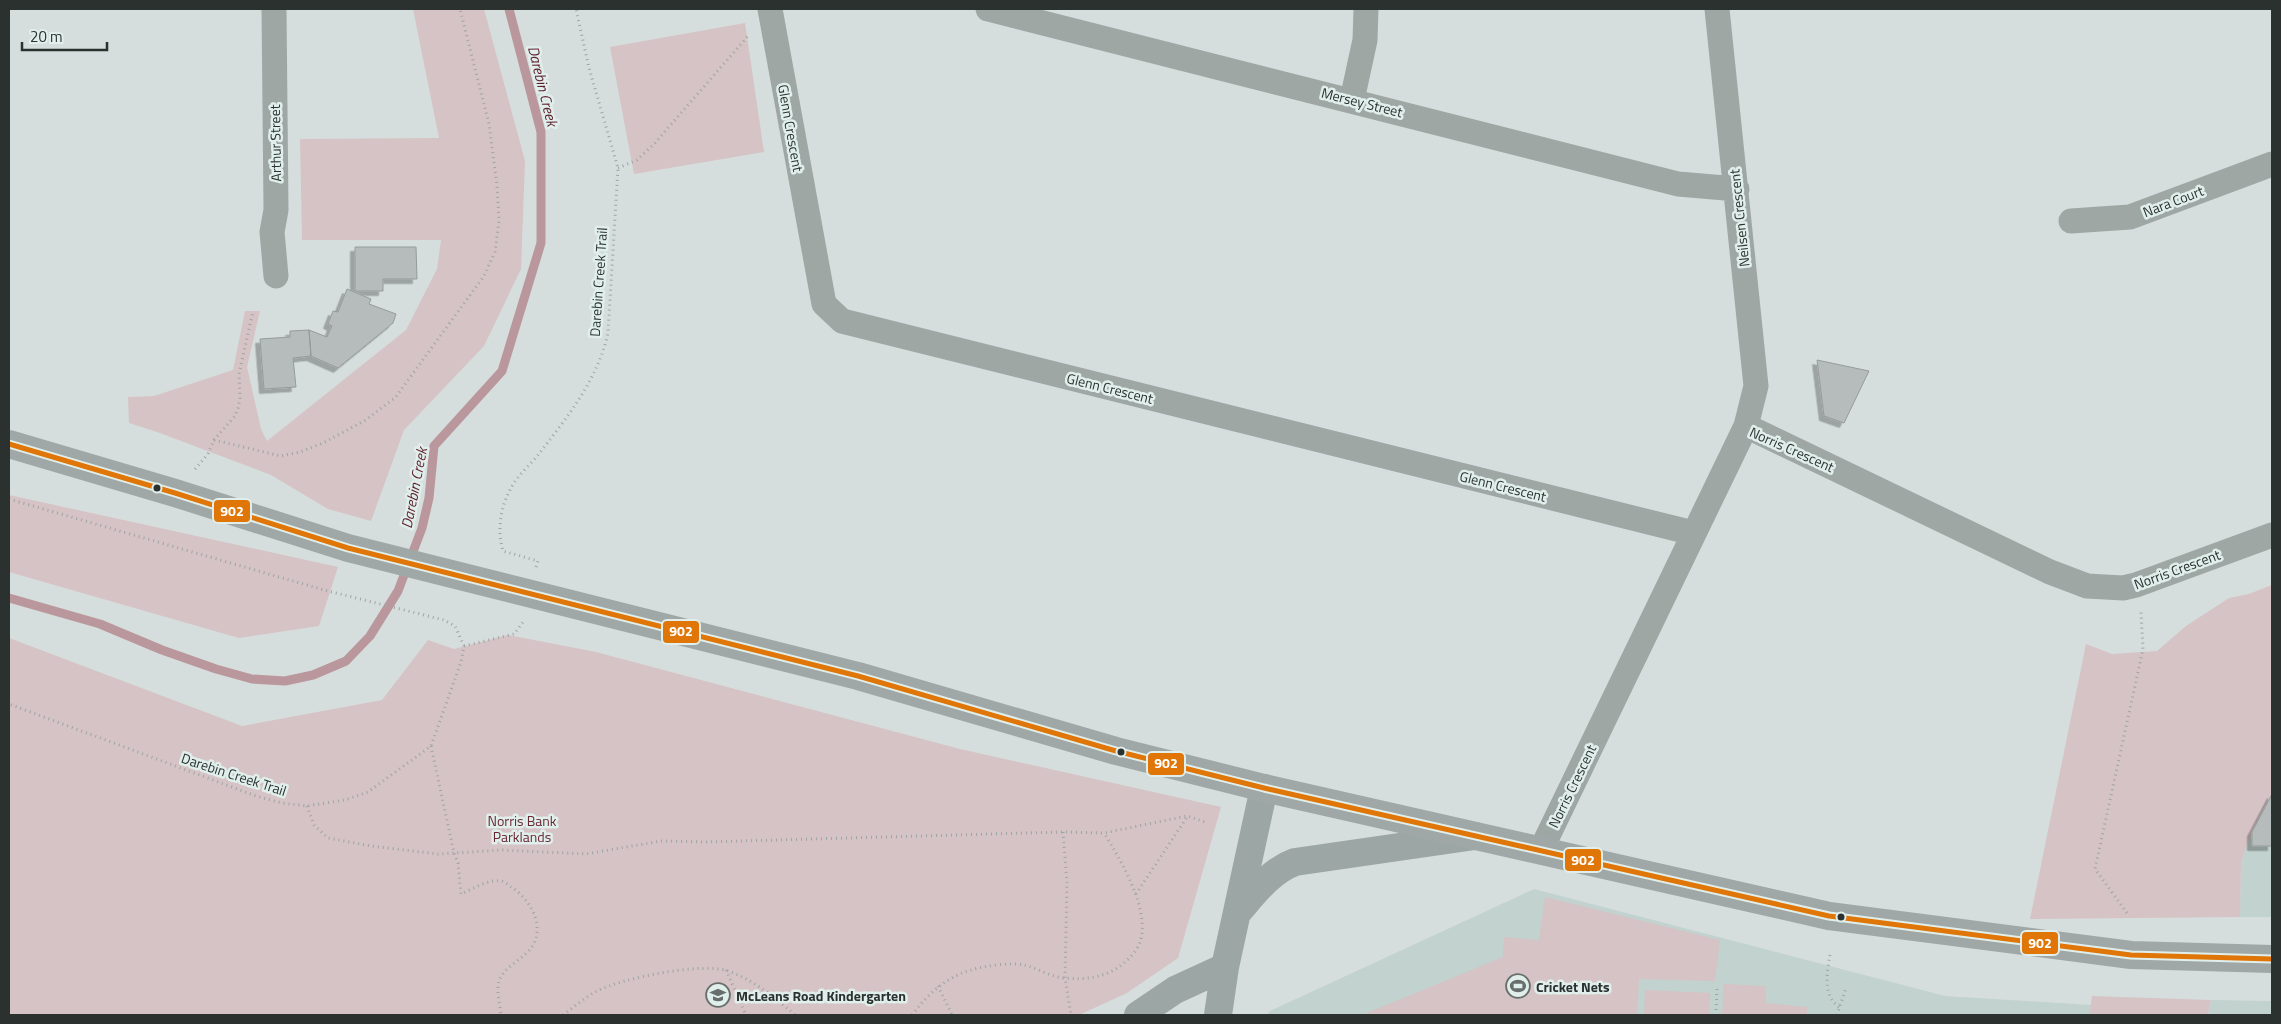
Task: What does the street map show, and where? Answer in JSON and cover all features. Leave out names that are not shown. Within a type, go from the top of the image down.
[{"type":"main road","points":[[9,444],[175,493],[348,548],[532,592],[858,676],[1116,751],[1264,788],[1829,916],[2131,955],[2272,958]]},
{"type":"street","name":"Arthur Street","points":[[274,9],[276,210],[272,232],[276,276]]},
{"type":"street","name":"Mersey Street","points":[[988,9],[1678,184],[1737,189]]},
{"type":"street","points":[[1352,100],[1365,40],[1366,9]]},
{"type":"street","name":"Neilsen Crescent","points":[[1717,9],[1756,386],[1746,426]]},
{"type":"street","name":"Glenn Crescent","points":[[771,15],[824,304],[842,321],[1693,533]]},
{"type":"street","name":"Nara Court","points":[[2070,221],[2130,217],[2272,164]]},
{"type":"street","name":"Norris Crescent","points":[[1541,850],[1746,426],[2072,581],[2104,588],[2123,588],[2136,585],[2272,534]]},
{"type":"street","points":[[1218,1015],[1226,967],[1264,788]]},
{"type":"street","points":[[1237,914],[1270,876],[1284,866],[1295,862],[1477,836]]},
{"type":"street","points":[[1138,1015],[1175,990],[1226,967]]},
{"type":"path","points":[[214,440],[281,456],[300,452],[323,443],[364,422],[395,398],[484,276],[495,252],[499,221],[497,185],[489,124],[460,9]]},
{"type":"path","name":"Darebin Creek Trail","points":[[532,592],[538,561],[503,551],[499,537],[500,518],[511,488],[539,454],[582,394],[595,372],[604,351],[608,333],[618,168],[589,68],[576,9]]},
{"type":"path","points":[[618,168],[637,160],[654,144],[747,37],[771,15]]},
{"type":"path","points":[[175,493],[208,454],[214,440],[235,416],[240,399],[239,374],[253,310]]},
{"type":"path","points":[[9,498],[324,590],[444,620],[455,626],[464,646],[461,662],[431,746],[454,853],[458,863],[461,894],[490,882],[502,881],[518,891],[529,903],[536,919],[538,931],[533,945],[522,959],[503,971],[498,984],[501,1015]]},
{"type":"path","points":[[2127,913],[2094,870],[2144,650],[2143,622],[2136,585]]},
{"type":"path","points":[[464,646],[514,634],[525,619],[532,592]]},
{"type":"path","name":"Darebin Creek Trail","points":[[9,704],[256,796],[282,803],[307,806],[345,800],[368,792],[431,746]]},
{"type":"path","points":[[307,806],[314,825],[328,838],[371,846],[438,854],[503,850],[586,854],[661,842],[1063,832],[1104,833],[1187,816],[1205,822]]},
{"type":"path","points":[[1136,894],[1187,816]]},
{"type":"path","points":[[1063,832],[1067,882],[1065,978],[1070,1015]]},
{"type":"path","points":[[912,1015],[938,986],[971,970],[1023,964],[1052,976],[1092,978],[1112,972],[1129,958],[1140,942],[1142,925],[1136,894],[1126,868],[1104,833]]},
{"type":"path","points":[[1830,955],[1825,980],[1831,996],[1840,1008]]},
{"type":"path","points":[[563,1015],[597,991],[658,974],[689,969],[726,970],[744,978],[768,993],[795,1015]]},
{"type":"path","points":[[726,970],[746,1015]]},
{"type":"path","points":[[938,986],[952,1015]]},
{"type":"path","points":[[1716,1015],[1717,987]]},
{"type":"path","points":[[1837,1015],[1846,988]]},
{"type":"shaded area","points":[[2272,794],[2272,917],[2240,917],[2241,863],[2252,832]]},
{"type":"shaded area","points":[[1534,889],[1945,996],[2091,1005],[2089,1015],[1267,1015],[1270,1011]]},
{"type":"shaded area","points":[[2211,1000],[2272,1001],[2272,1015],[2208,1015]]},
{"type":"green space","points":[[413,9],[484,9],[525,161],[521,269],[484,346],[404,430],[371,521],[328,509],[271,475],[129,423],[128,397],[154,396],[233,370],[245,311],[260,311],[247,367],[261,429],[267,441],[406,330],[437,269],[441,240],[302,240],[300,139],[439,138]]},
{"type":"green space","points":[[745,23],[764,152],[634,174],[610,47]]},
{"type":"green space","points":[[9,495],[338,567],[319,626],[239,638],[9,572]]},
{"type":"green space","points":[[2272,585],[2272,794],[2252,832],[2241,863],[2240,917],[2030,919],[2086,644],[2112,654],[2157,651],[2186,626],[2229,598],[2249,594]]},
{"type":"green space","name":"Norris Bank Parklands","points":[[508,635],[596,652],[960,749],[1221,807],[1178,958],[1127,993],[1079,1015],[9,1015],[9,638],[242,726],[382,700],[428,640],[454,649]]},
{"type":"green space","points":[[1545,897],[1720,940],[1715,981],[1639,979],[1637,1015],[1362,1015],[1503,957],[1504,937],[1539,940]]},
{"type":"green space","points":[[1724,984],[1766,986],[1766,1003],[1807,1007],[1807,1015],[1722,1015]]},
{"type":"green space","points":[[1645,990],[1710,993],[1709,1015],[1644,1015]]},
{"type":"green space","points":[[2092,996],[2211,1000],[2208,1015],[2089,1015]]},
{"type":"building","points":[[355,247],[416,247],[417,279],[383,279],[383,291],[355,291]]},
{"type":"building","points":[[347,289],[371,299],[369,304],[396,314],[393,323],[338,368],[311,356],[309,330],[327,337],[332,326],[328,324],[333,311],[338,312]]},
{"type":"building","points":[[309,330],[311,356],[293,358],[296,387],[264,389],[260,339],[290,337],[290,331]]},
{"type":"building","points":[[1817,360],[1869,371],[1844,423],[1824,416]]},
{"type":"building","points":[[2272,794],[2272,846],[2252,846],[2252,832]]},
{"type":"waterway","name":"Darebin Creek","points":[[9,598],[100,624],[162,650],[216,669],[252,679],[285,681],[313,675],[346,661],[370,636],[398,591],[422,528],[429,498],[434,446],[502,371],[541,243],[541,132],[509,9]]},
{"type":"transit line","name":"902","points":[[9,444],[175,493],[348,548],[858,676],[1116,751],[1264,788],[1829,916],[2131,955],[2272,959]]},
{"type":"place","name":"Cricket Nets","points":[[1518,986]]},
{"type":"place","name":"McLeans Road Kindergarten","points":[[718,995]]}]
